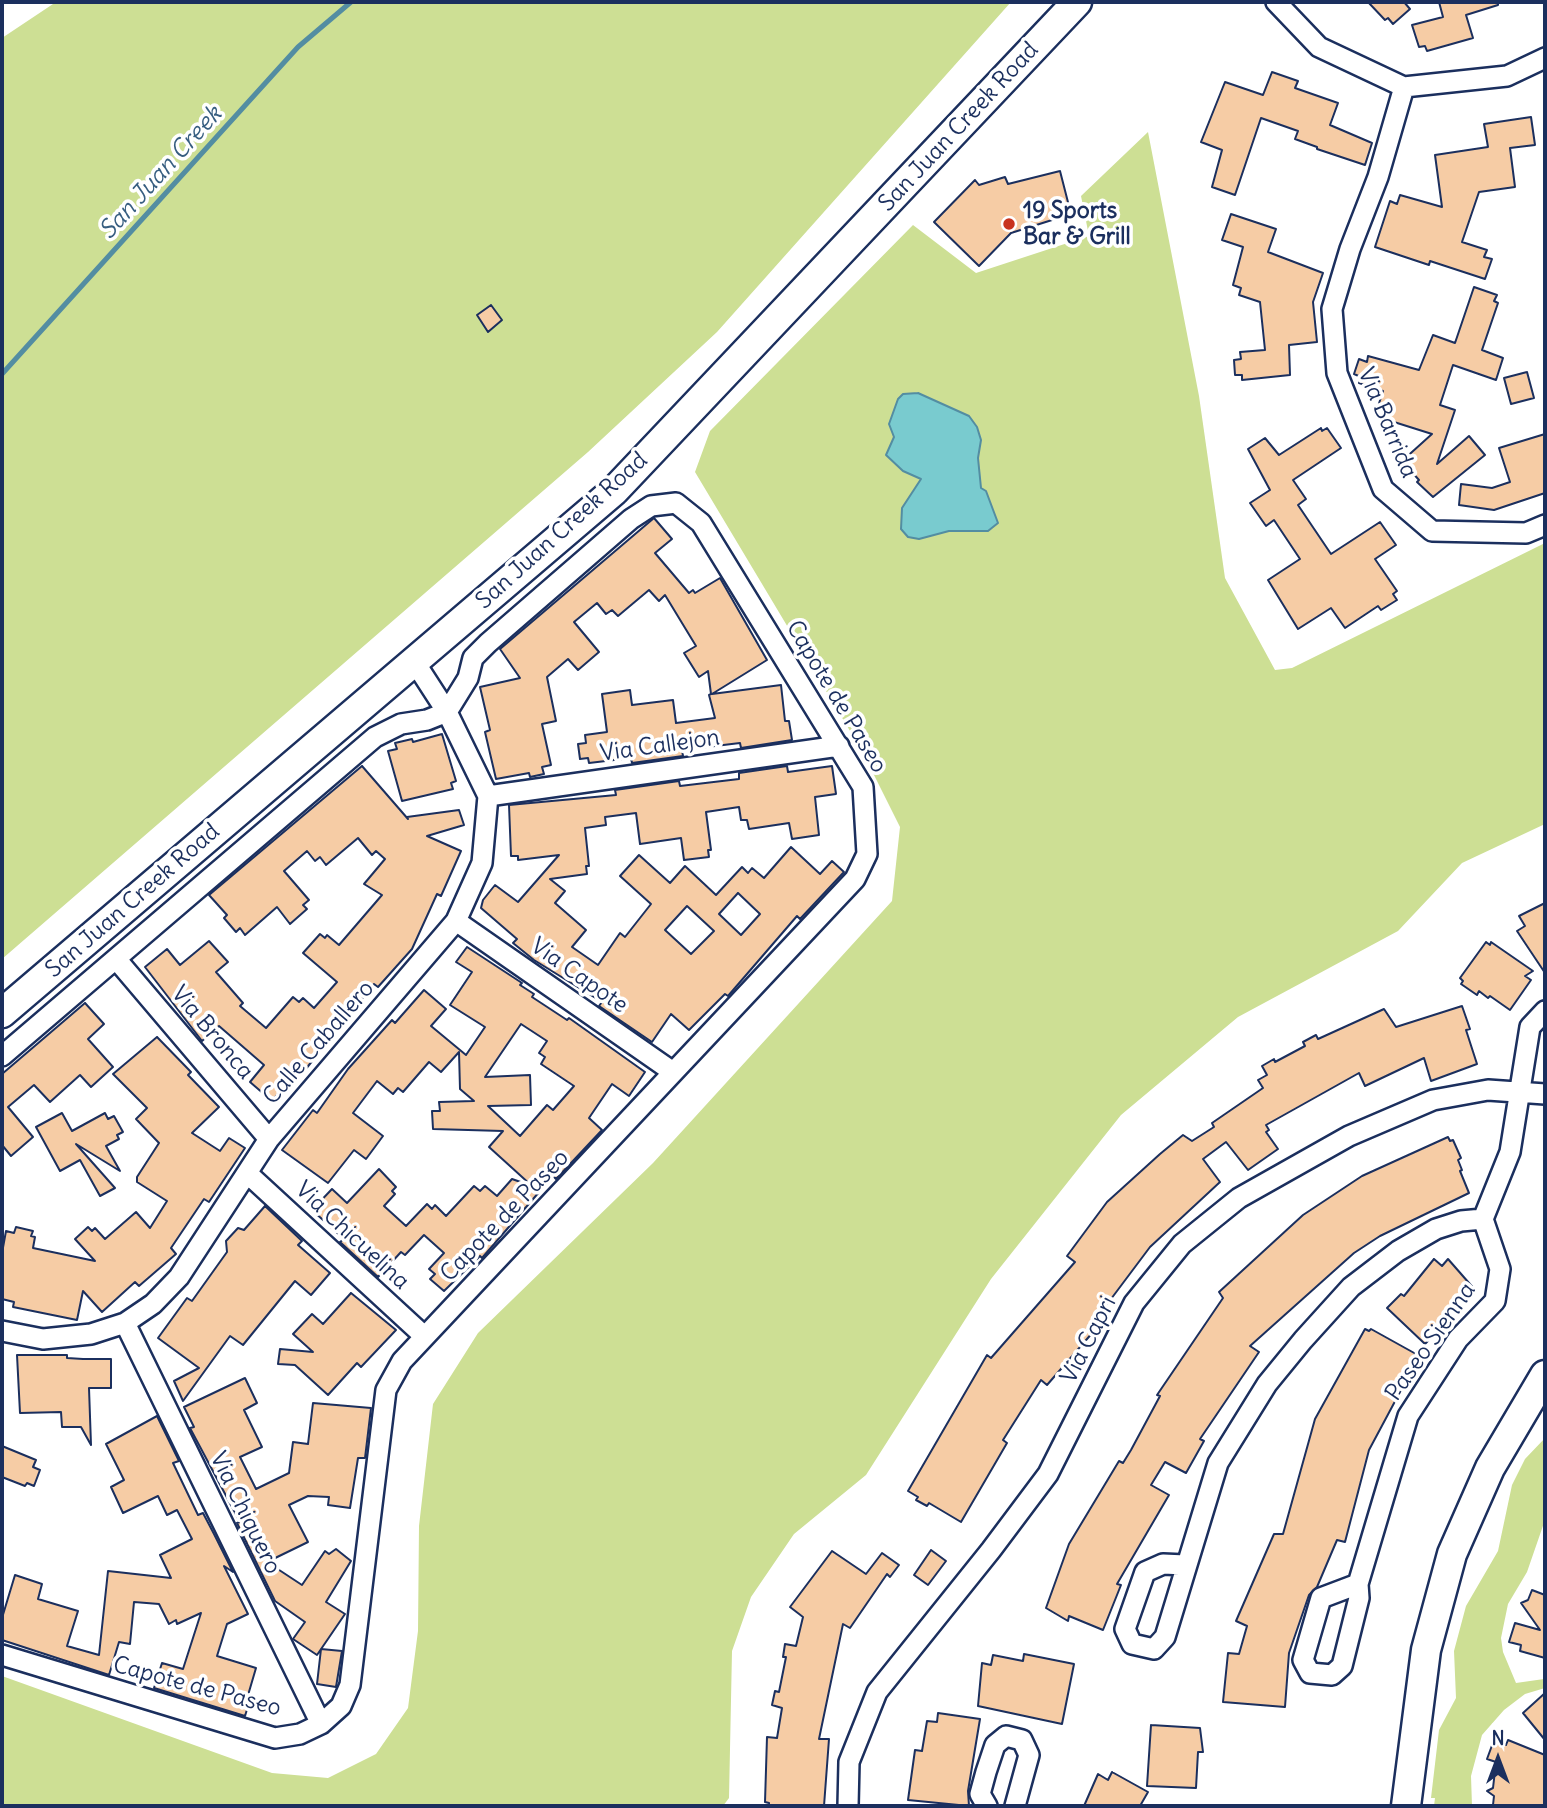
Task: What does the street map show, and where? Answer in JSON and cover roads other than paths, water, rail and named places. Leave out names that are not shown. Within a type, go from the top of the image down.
[{"type":"main road","name":"San Juan Creek Road","points":[[2,1013],[614,491],[1077,2]]},
{"type":"main road","points":[[1406,1806],[1426,1650],[1452,1554],[1490,1468],[1545,1375]]},
{"type":"street","points":[[1276,2],[1319,47],[1405,87],[1507,76],[1545,58]]},
{"type":"street","name":"Via Barrida","points":[[1405,87],[1378,177],[1350,249],[1332,309],[1337,373],[1383,489],[1432,531],[1526,533],[1545,525]]},
{"type":"street","name":"Capote de Paseo","points":[[2,1655],[275,1738],[300,1734],[321,1724],[341,1706],[350,1685],[386,1390],[402,1361],[423,1335],[561,1194],[855,879],[867,854],[863,787],[701,523],[676,503],[651,506],[631,519],[474,658],[468,678],[447,712]]},
{"type":"street","points":[[414,661],[447,712],[488,796]]},
{"type":"street","points":[[2,1056],[374,737],[401,724],[447,712]]},
{"type":"street","name":"Via Callejon","points":[[488,796],[839,746]]},
{"type":"street","name":"Calle Caballero","points":[[2,1331],[43,1339],[91,1334],[125,1323],[153,1304],[179,1277],[269,1139],[456,920],[482,863],[488,796]]},
{"type":"street","name":"Via Capote","points":[[456,920],[673,1072]]},
{"type":"street","name":"Via Bronca","points":[[117,960],[269,1139]]},
{"type":"street","points":[[1185,1565],[1218,1464],[1267,1384],[1303,1340],[1351,1287],[1398,1251],[1436,1229],[1461,1221],[1483,1219],[1510,1152],[1530,1027],[1545,1011]]},
{"type":"street","name":"Via Capri","points":[[849,1806],[849,1762],[877,1692],[1048,1474],[1134,1303],[1182,1244],[1239,1198],[1349,1136],[1433,1100],[1488,1090],[1518,1090],[1545,1094]]},
{"type":"street","name":"Via Chicuelina","points":[[247,1173],[423,1335]]},
{"type":"street","name":"Paseo Sienna","points":[[1358,1584],[1408,1416],[1458,1339],[1494,1301],[1500,1269],[1483,1219]]},
{"type":"street","name":"Via Chiquero","points":[[125,1323],[321,1724]]},
{"type":"street","points":[[987,1806],[981,1794],[995,1745],[1002,1738],[1010,1737],[1026,1743],[1029,1755],[1016,1806]]},
{"type":"water","points":[[918,393],[969,416],[977,427],[981,440],[978,458],[981,488],[986,491],[998,523],[988,531],[949,531],[919,539],[908,537],[901,529],[902,508],[921,479],[903,471],[886,455],[894,437],[889,424],[898,399],[903,394]]},
{"type":"waterway","name":"San Juan Creek","points":[[2,374],[298,47],[351,2]]},
{"type":"place","name":"19 Sports Bar & Grill","points":[[1009,224]]}]
